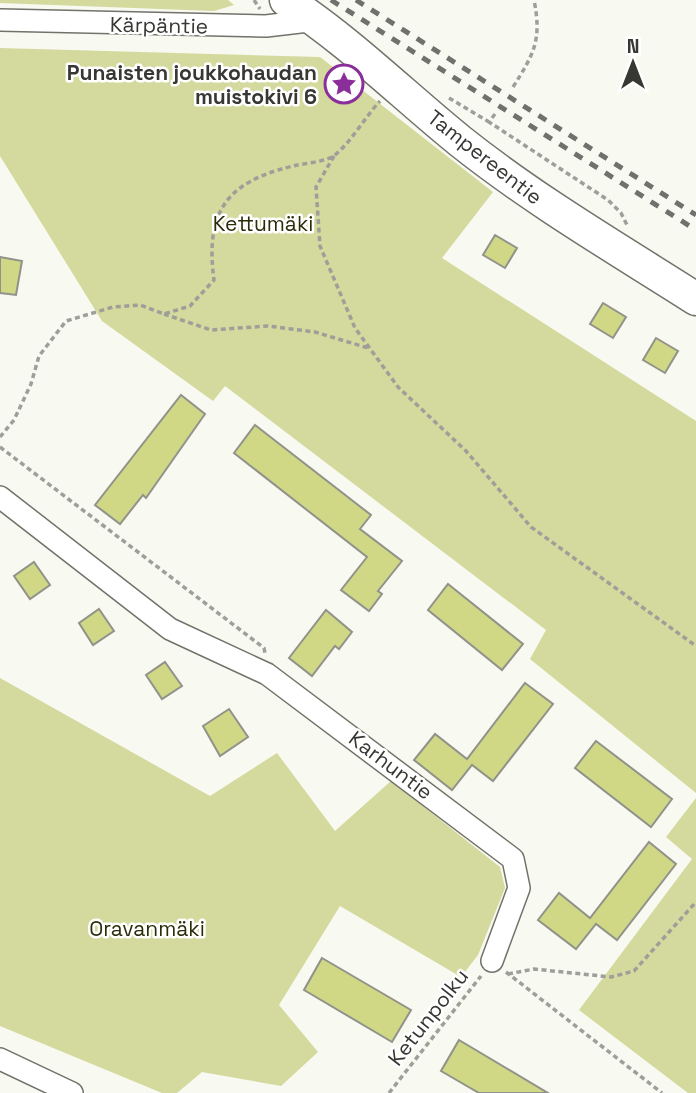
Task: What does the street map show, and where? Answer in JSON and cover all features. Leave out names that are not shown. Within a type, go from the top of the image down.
[{"type":"main road","name":"Tampereentie","points":[[286,0],[349,44],[460,141],[535,196],[696,299]]},
{"type":"street","name":"Kärpäntie","points":[[0,20],[266,26],[317,20]]},
{"type":"street","name":"Karhuntie","points":[[0,498],[170,629],[267,674],[513,859],[519,888],[500,967]]},
{"type":"street","points":[[0,1059],[72,1093]]},
{"type":"path","points":[[513,87],[535,52],[538,23],[534,0]]},
{"type":"path","points":[[380,100],[334,156],[316,187],[320,246],[355,328],[397,387],[466,451],[531,527],[696,646]]},
{"type":"path","points":[[467,110],[608,200],[621,213],[630,231]]},
{"type":"path","points":[[489,122],[495,114]]},
{"type":"path","points":[[164,314],[190,306],[214,280],[210,249],[216,214],[231,192],[272,171],[334,156]]},
{"type":"path","points":[[0,437],[14,420],[31,384],[39,356],[66,321],[113,307],[140,305],[211,330],[268,326],[315,331],[370,349]]},
{"type":"path","points":[[0,447],[264,648],[267,674]]},
{"type":"path","points":[[500,967],[611,977],[634,971],[696,902]]},
{"type":"path","points":[[500,967],[662,1093]]},
{"type":"path","name":"Ketunpolku","points":[[389,1093],[500,967]]},
{"type":"green space","points":[[0,0],[228,0],[234,5],[214,11],[0,3]]},
{"type":"green space","name":"Kettumäki","points":[[0,48],[320,57],[493,192],[442,258],[696,421],[696,793],[530,659],[546,630],[225,386],[213,401],[102,321],[0,156]]},
{"type":"green space","name":"Oravanmäki","points":[[0,678],[210,796],[277,753],[335,831],[391,781],[500,867],[505,888],[478,955],[461,977],[340,906],[279,1005],[318,1052],[281,1086],[202,1072],[177,1093],[162,1093],[0,1026]]},
{"type":"green space","points":[[696,798],[696,1093],[688,1093],[579,1010],[692,859],[666,837]]},
{"type":"building","points":[[495,235],[517,248],[505,268],[483,255]]},
{"type":"building","points":[[0,257],[22,261],[16,295],[0,293]]},
{"type":"building","points":[[603,303],[626,317],[613,338],[590,324]]},
{"type":"building","points":[[656,338],[678,351],[665,373],[643,360]]},
{"type":"building","points":[[181,395],[205,414],[146,498],[143,495],[120,524],[95,505]]},
{"type":"building","points":[[255,425],[371,515],[360,529],[402,561],[378,591],[382,594],[369,611],[341,590],[367,557],[234,453]]},
{"type":"building","points":[[34,562],[50,585],[30,599],[14,576]]},
{"type":"building","points":[[448,584],[523,644],[502,670],[428,610]]},
{"type":"building","points":[[99,609],[114,631],[93,645],[79,623]]},
{"type":"building","points":[[326,610],[352,632],[339,649],[335,646],[312,676],[289,658]]},
{"type":"building","points":[[165,662],[182,686],[162,699],[146,675]]},
{"type":"building","points":[[525,683],[553,704],[493,781],[472,765],[452,790],[414,760],[435,734],[467,759]]},
{"type":"building","points":[[229,709],[248,737],[220,756],[203,726]]},
{"type":"building","points":[[596,741],[672,799],[651,827],[575,768]]},
{"type":"building","points":[[649,842],[676,864],[617,940],[596,924],[576,949],[538,920],[559,893],[590,918]]},
{"type":"building","points":[[322,958],[411,1010],[392,1042],[304,990]]},
{"type":"building","points":[[459,1040],[548,1093],[479,1093],[441,1071]]},
{"type":"railway","points":[[331,0],[696,230]]},
{"type":"railway","points":[[356,0],[696,215]]},
{"type":"place","name":"Punaisten joukkohaudan muistokivi 6","points":[[344,84]]}]
